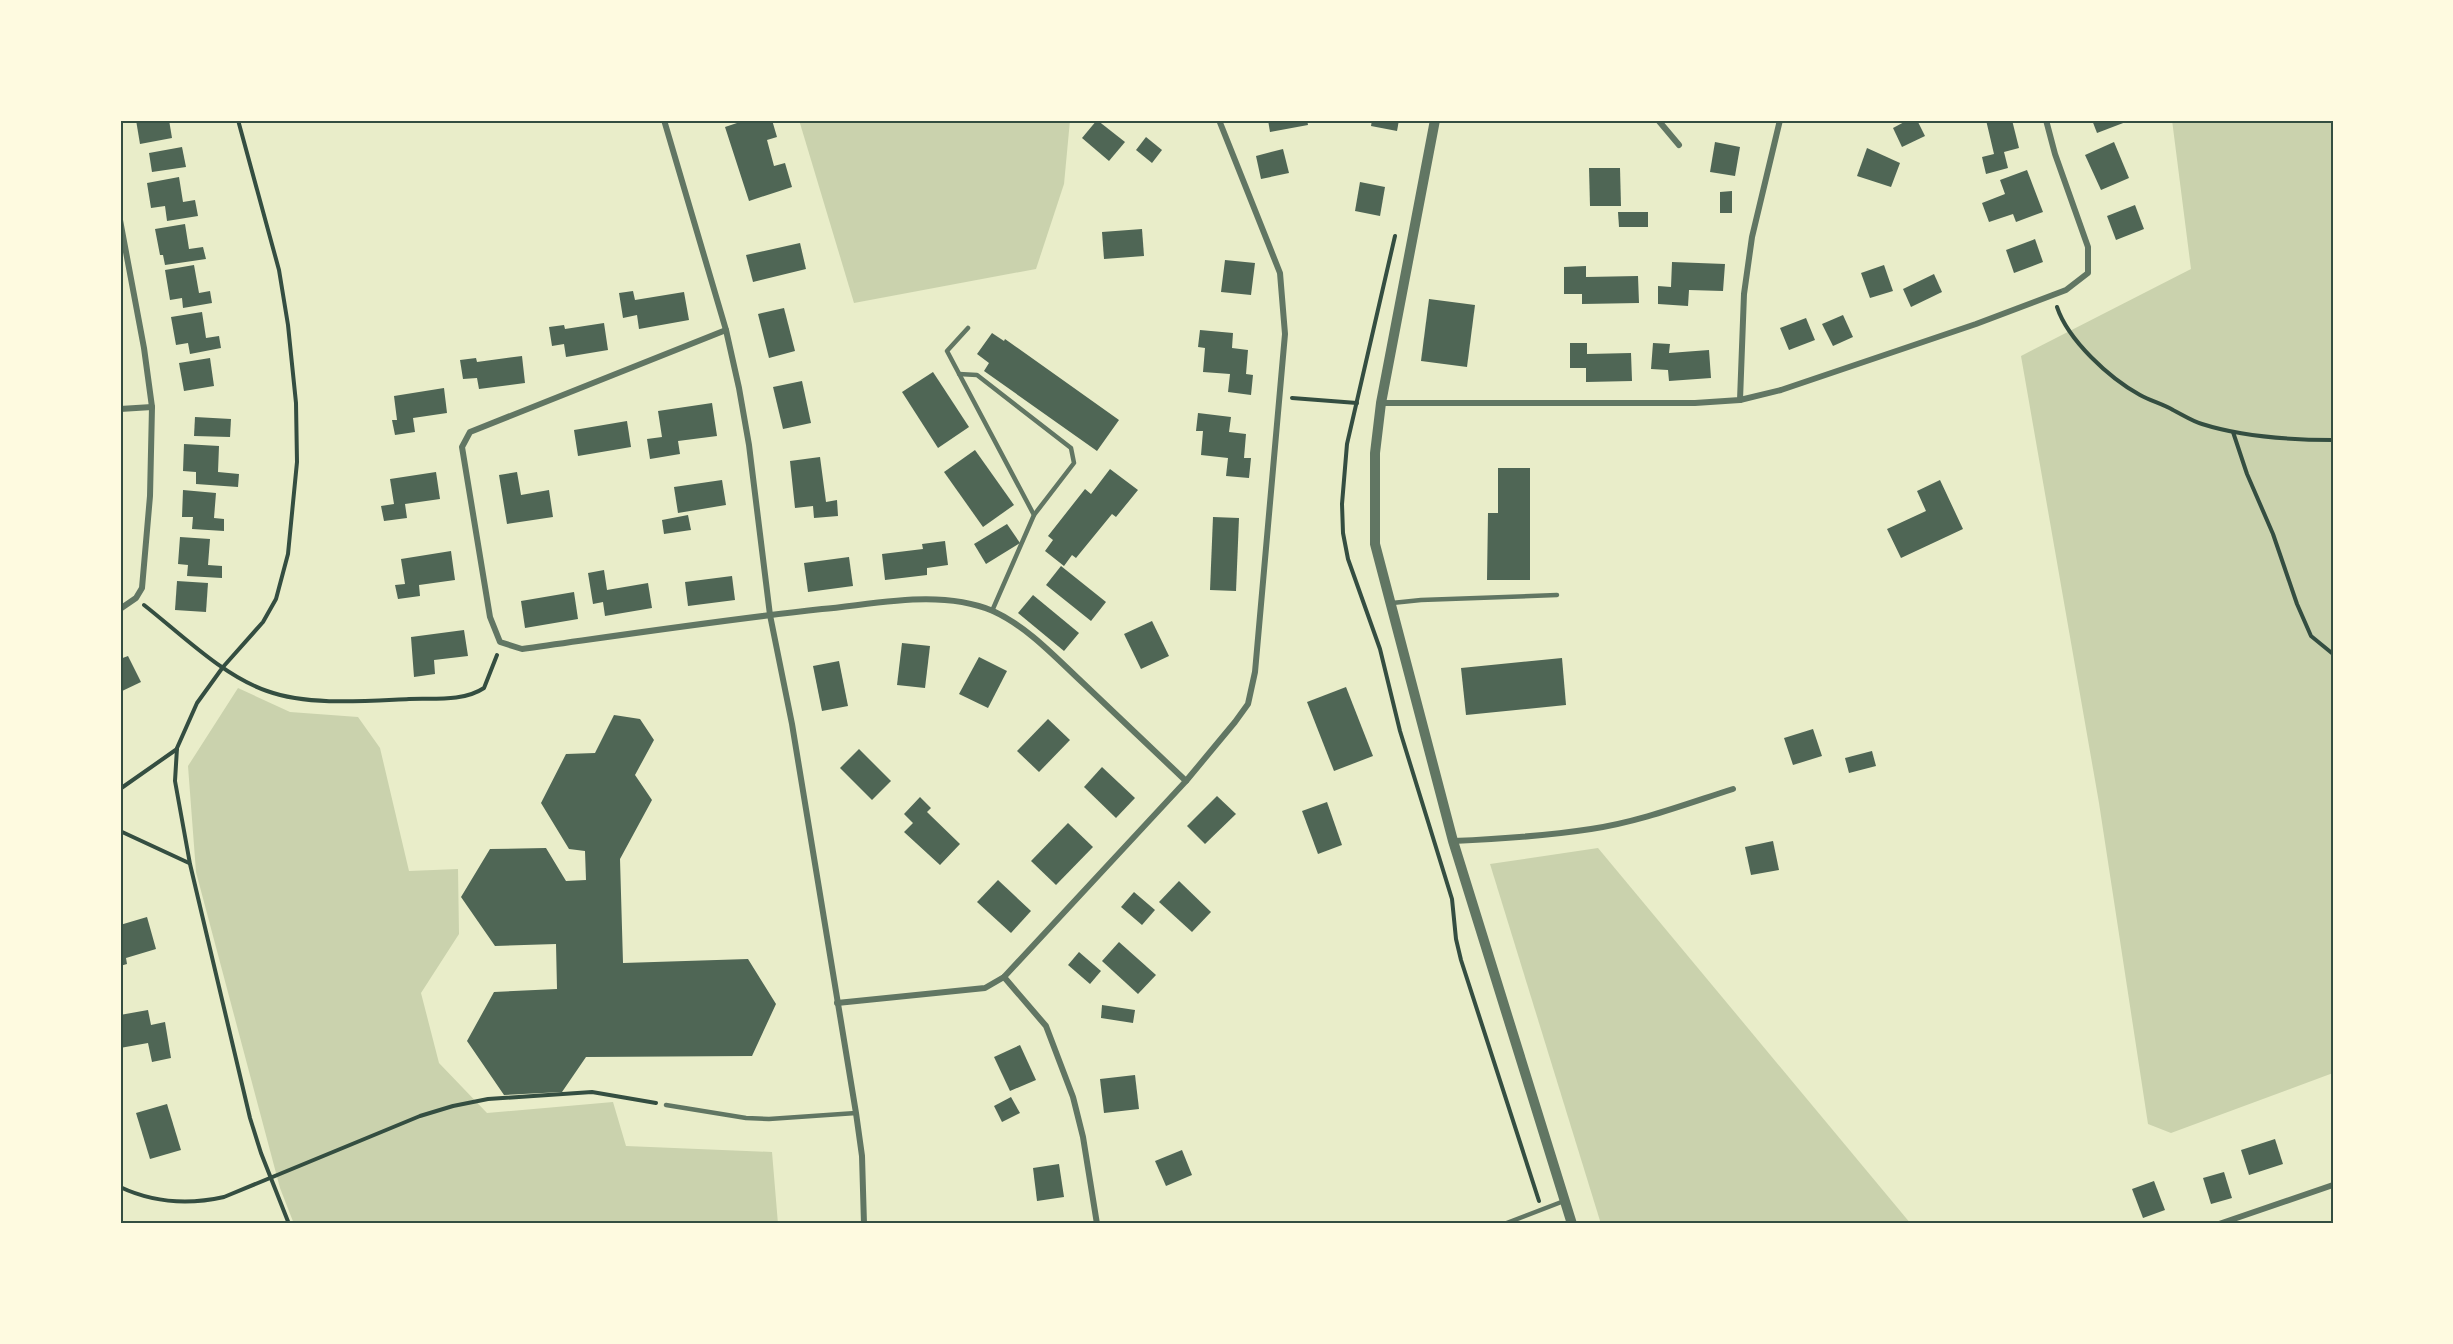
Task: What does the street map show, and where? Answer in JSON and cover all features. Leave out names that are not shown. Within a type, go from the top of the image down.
[{"type":"street","points":[[664,120],[696,220],[726,330],[749,445],[770,615],[792,724],[856,1113],[862,1156],[864,1224]]},
{"type":"street","points":[[837,1003],[985,988],[1004,977],[1186,781],[1248,704],[1255,672],[1284,334],[1280,273],[1219,120]]},
{"type":"street","points":[[1435,120],[1381,403],[1375,453],[1375,544],[1453,841],[1572,1224]]},
{"type":"street","points":[[1658,120],[1679,145]]},
{"type":"street","points":[[1740,400],[1744,294],[1752,237],[1780,120]]},
{"type":"street","points":[[1381,403],[1695,403],[1740,400],[1781,390],[1976,324],[2066,290],[2088,273],[2088,247],[2055,154],[2046,120]]},
{"type":"street","points":[[120,220],[144,348],[152,407],[150,496],[142,588],[136,598],[120,609]]},
{"type":"street","points":[[726,330],[470,432],[462,447],[490,616],[500,642],[522,649],[770,615],[942,599],[992,611],[1017,625],[1049,651],[1186,781]]},
{"type":"street","points":[[120,409],[152,407]]},
{"type":"street","points":[[1453,841],[1592,829],[1638,818],[1733,789]]},
{"type":"street","points":[[1004,977],[1046,1026],[1073,1097],[1083,1137],[1097,1224]]},
{"type":"street","points":[[2219,1224],[2333,1185]]},
{"type":"lane","points":[[968,328],[947,351],[1034,515]]},
{"type":"lane","points":[[959,374],[977,375],[1071,448],[1074,463],[1034,515],[992,611]]},
{"type":"lane","points":[[1389,603],[1557,595]]},
{"type":"lane","points":[[666,1105],[746,1118],[769,1119],[856,1113]]},
{"type":"lane","points":[[1504,1224],[1564,1201]]},
{"type":"path","points":[[238,120],[279,270],[296,403],[297,462],[288,554],[276,599],[263,622],[223,667],[197,703],[177,748],[176,792],[190,864],[250,1118],[289,1224]]},
{"type":"path","points":[[1363,381],[1397,226]]},
{"type":"path","points":[[2053,295],[2061,320],[2082,348],[2139,394],[2199,424],[2233,432],[2333,440]]},
{"type":"path","points":[[1279,397],[1357,403]]},
{"type":"path","points":[[2233,432],[2247,474],[2273,534],[2301,615],[2311,636],[2333,654]]},
{"type":"path","points":[[136,598],[223,667],[257,687],[296,697],[366,701],[456,698],[477,693],[484,688],[494,666],[500,642]]},
{"type":"path","points":[[120,789],[177,748]]},
{"type":"path","points":[[120,831],[190,864]]},
{"type":"path","points":[[120,1187],[150,1199],[194,1203],[224,1197],[420,1116],[453,1106],[488,1100],[592,1092],[666,1105]]},
{"type":"green space","points":[[799,120],[1070,120],[1064,184],[1036,269],[854,303]]},
{"type":"green space","points":[[2172,120],[2333,120],[2333,1073],[2171,1133],[2148,1124],[2099,803],[2021,356],[2191,269]]},
{"type":"green space","points":[[238,688],[290,712],[358,717],[380,748],[409,871],[458,869],[459,934],[421,993],[439,1063],[487,1113],[613,1102],[626,1146],[772,1152],[778,1224],[294,1224],[280,1188],[196,872],[188,766]]},
{"type":"green space","points":[[1598,848],[1911,1224],[1601,1224],[1490,864]]},
{"type":"building","points":[[136,120],[169,120],[172,138],[140,144]]},
{"type":"building","points":[[746,120],[772,120],[777,137],[767,140],[774,166],[785,163],[792,187],[749,201],[725,127]]},
{"type":"building","points":[[1097,120],[1125,142],[1109,161],[1082,138]]},
{"type":"building","points":[[1268,120],[1307,120],[1308,125],[1270,132]]},
{"type":"building","points":[[1372,120],[1399,120],[1397,131],[1371,126]]},
{"type":"building","points":[[1908,120],[1917,120],[1925,136],[1902,147],[1893,128]]},
{"type":"building","points":[[1986,120],[2012,120],[2019,148],[2004,152],[2008,168],[1986,174],[1982,157],[1994,154]]},
{"type":"building","points":[[2092,120],[2131,120],[2097,133]]},
{"type":"building","points":[[1146,137],[1162,150],[1152,163],[1136,150]]},
{"type":"building","points":[[1715,142],[1740,147],[1735,176],[1710,172]]},
{"type":"building","points":[[2114,142],[2129,178],[2101,190],[2085,155]]},
{"type":"building","points":[[182,147],[186,167],[152,172],[149,153]]},
{"type":"building","points":[[1867,148],[1900,163],[1891,187],[1857,176]]},
{"type":"building","points":[[1283,149],[1289,173],[1261,179],[1256,156]]},
{"type":"building","points":[[1589,168],[1620,168],[1621,206],[1590,206]]},
{"type":"building","points":[[2027,170],[2043,212],[2016,222],[2013,214],[1989,222],[1982,203],[2005,194],[2000,180]]},
{"type":"building","points":[[179,177],[183,202],[195,200],[198,216],[167,221],[165,206],[151,208],[147,183]]},
{"type":"building","points":[[1360,182],[1385,187],[1380,216],[1355,211]]},
{"type":"building","points":[[1732,191],[1732,213],[1720,213],[1720,192]]},
{"type":"building","points":[[2135,205],[2144,229],[2116,240],[2107,216]]},
{"type":"building","points":[[1618,212],[1648,212],[1648,227],[1619,227]]},
{"type":"building","points":[[185,224],[189,249],[203,247],[206,259],[165,265],[163,255],[160,255],[155,229]]},
{"type":"building","points":[[1142,229],[1144,256],[1104,259],[1102,232]]},
{"type":"building","points":[[2035,239],[2043,262],[2014,273],[2006,250]]},
{"type":"building","points":[[800,243],[806,269],[753,282],[746,255]]},
{"type":"building","points":[[1225,260],[1255,263],[1251,295],[1221,292]]},
{"type":"building","points":[[1672,262],[1725,264],[1723,291],[1689,290],[1688,306],[1658,304],[1658,286],[1671,287]]},
{"type":"building","points":[[194,265],[199,293],[210,291],[212,303],[183,308],[182,298],[170,300],[165,270]]},
{"type":"building","points":[[1884,265],[1893,291],[1870,298],[1861,273]]},
{"type":"building","points":[[1586,266],[1586,277],[1638,276],[1639,303],[1582,304],[1582,294],[1564,294],[1564,267]]},
{"type":"building","points":[[1934,274],[1942,292],[1911,307],[1903,289]]},
{"type":"building","points":[[633,291],[635,300],[684,292],[689,320],[639,329],[637,315],[623,318],[619,293]]},
{"type":"building","points":[[1429,299],[1475,305],[1467,367],[1421,361]]},
{"type":"building","points":[[784,308],[795,351],[769,358],[758,314]]},
{"type":"building","points":[[202,312],[206,338],[219,336],[221,348],[190,354],[188,343],[176,345],[171,317]]},
{"type":"building","points":[[1843,315],[1853,337],[1833,346],[1822,324]]},
{"type":"building","points":[[1806,318],[1815,340],[1789,350],[1780,328]]},
{"type":"building","points":[[604,323],[608,350],[566,357],[564,344],[552,346],[549,327],[564,325],[565,329]]},
{"type":"building","points":[[1200,330],[1233,333],[1232,348],[1248,350],[1246,374],[1253,375],[1251,395],[1228,392],[1230,374],[1203,372],[1205,348],[1198,347]]},
{"type":"building","points":[[992,333],[1004,341],[1005,339],[1119,420],[1097,451],[984,371],[989,363],[977,354]]},
{"type":"building","points":[[1570,343],[1587,343],[1587,354],[1631,353],[1632,381],[1586,382],[1586,368],[1570,368]]},
{"type":"building","points":[[1653,343],[1670,344],[1669,353],[1709,350],[1711,378],[1669,381],[1668,370],[1651,369]]},
{"type":"building","points":[[522,356],[525,383],[479,389],[477,378],[463,379],[460,360],[476,358],[477,362]]},
{"type":"building","points":[[210,358],[214,386],[184,391],[179,363]]},
{"type":"building","points":[[933,372],[969,427],[938,448],[902,392]]},
{"type":"building","points":[[802,381],[811,423],[783,429],[773,387]]},
{"type":"building","points":[[444,388],[447,413],[413,418],[415,432],[395,435],[392,420],[397,420],[394,396]]},
{"type":"building","points":[[712,403],[717,436],[678,441],[680,454],[650,459],[647,439],[662,437],[658,411]]},
{"type":"building","points":[[1198,413],[1231,417],[1229,432],[1246,434],[1244,458],[1251,458],[1249,478],[1226,476],[1228,458],[1201,455],[1203,431],[1196,431]]},
{"type":"building","points":[[195,417],[231,419],[230,437],[194,436]]},
{"type":"building","points":[[627,421],[631,447],[578,456],[574,430]]},
{"type":"building","points":[[184,444],[219,446],[218,472],[239,474],[238,487],[196,484],[196,472],[183,471]]},
{"type":"building","points":[[975,450],[1014,505],[983,527],[944,472]]},
{"type":"building","points":[[820,457],[826,502],[837,500],[838,516],[814,518],[813,506],[795,508],[790,461]]},
{"type":"building","points":[[1498,468],[1530,468],[1530,580],[1487,580],[1488,513],[1498,513]]},
{"type":"building","points":[[1110,469],[1138,490],[1116,517],[1112,514],[1076,558],[1072,555],[1064,566],[1045,551],[1053,540],[1048,536],[1085,489],[1091,494]]},
{"type":"building","points":[[436,472],[440,499],[405,504],[407,518],[384,521],[381,506],[394,504],[390,479]]},
{"type":"building","points":[[517,472],[521,495],[549,490],[553,517],[507,524],[499,475]]},
{"type":"building","points":[[722,480],[726,505],[678,513],[674,487]]},
{"type":"building","points":[[1940,480],[1963,529],[1901,558],[1887,529],[1926,511],[1917,491]]},
{"type":"building","points":[[183,490],[216,493],[214,518],[224,519],[224,531],[192,529],[193,517],[182,517]]},
{"type":"building","points":[[688,515],[691,530],[664,534],[662,520]]},
{"type":"building","points":[[1213,517],[1239,518],[1236,591],[1210,590]]},
{"type":"building","points":[[1007,524],[1020,543],[986,564],[974,544]]},
{"type":"building","points":[[180,537],[210,539],[208,565],[222,566],[222,578],[187,576],[188,565],[178,564]]},
{"type":"building","points":[[945,541],[948,565],[927,568],[927,575],[885,580],[882,554],[923,549],[922,544]]},
{"type":"building","points":[[451,551],[455,580],[419,585],[420,596],[398,599],[395,585],[405,584],[401,559]]},
{"type":"building","points":[[849,557],[853,586],[808,592],[804,563]]},
{"type":"building","points":[[1061,566],[1106,602],[1091,621],[1046,585]]},
{"type":"building","points":[[604,570],[607,590],[648,583],[652,608],[605,616],[603,602],[593,604],[588,573]]},
{"type":"building","points":[[732,576],[735,600],[688,606],[685,582]]},
{"type":"building","points":[[177,581],[208,583],[206,612],[175,610]]},
{"type":"building","points":[[574,592],[578,619],[525,628],[521,601]]},
{"type":"building","points":[[1033,595],[1079,633],[1064,651],[1018,613]]},
{"type":"building","points":[[1152,621],[1169,656],[1141,669],[1124,634]]},
{"type":"building","points":[[464,630],[468,656],[434,660],[435,674],[414,677],[411,637]]},
{"type":"building","points":[[902,643],[930,646],[925,688],[897,685]]},
{"type":"building","points":[[128,656],[141,682],[120,692],[120,659]]},
{"type":"building","points":[[979,657],[1007,671],[988,708],[959,694]]},
{"type":"building","points":[[1562,658],[1566,705],[1466,715],[1461,668]]},
{"type":"building","points":[[839,661],[848,706],[822,711],[813,666]]},
{"type":"building","points":[[1346,687],[1373,756],[1334,771],[1307,702]]},
{"type":"building","points":[[614,715],[640,719],[654,740],[635,775],[652,800],[620,859],[623,963],[748,959],[776,1004],[752,1056],[586,1057],[562,1092],[504,1095],[467,1041],[494,992],[557,989],[556,944],[495,946],[461,897],[490,849],[546,848],[566,881],[586,880],[585,851],[569,849],[541,803],[566,754],[595,753]]},
{"type":"building","points":[[1048,719],[1070,740],[1039,772],[1017,751]]},
{"type":"building","points":[[1813,729],[1822,756],[1793,765],[1784,738]]},
{"type":"building","points":[[859,749],[891,781],[872,800],[840,768]]},
{"type":"building","points":[[1872,751],[1876,766],[1849,773],[1845,758]]},
{"type":"building","points":[[1102,767],[1135,798],[1116,818],[1084,787]]},
{"type":"building","points":[[1217,796],[1236,814],[1205,844],[1187,826]]},
{"type":"building","points":[[920,797],[931,808],[927,812],[960,844],[940,865],[904,832],[913,823],[904,814]]},
{"type":"building","points":[[1327,802],[1342,845],[1318,854],[1302,811]]},
{"type":"building","points":[[1068,823],[1093,847],[1056,885],[1031,861]]},
{"type":"building","points":[[1773,841],[1779,870],[1751,875],[1745,847]]},
{"type":"building","points":[[998,880],[1031,911],[1011,933],[977,902]]},
{"type":"building","points":[[1179,881],[1211,912],[1192,932],[1159,902]]},
{"type":"building","points":[[1134,892],[1155,910],[1142,925],[1121,907]]},
{"type":"building","points":[[147,917],[156,949],[126,958],[127,964],[120,966],[120,925]]},
{"type":"building","points":[[1119,942],[1156,975],[1138,994],[1102,961]]},
{"type":"building","points":[[1079,952],[1101,971],[1090,984],[1068,965]]},
{"type":"building","points":[[1102,1005],[1135,1010],[1133,1023],[1101,1018]]},
{"type":"building","points":[[148,1010],[151,1025],[165,1022],[171,1058],[152,1062],[148,1043],[120,1048],[120,1015]]},
{"type":"building","points":[[1020,1045],[1036,1080],[1010,1091],[994,1057]]},
{"type":"building","points":[[1135,1075],[1139,1109],[1104,1113],[1100,1079]]},
{"type":"building","points":[[1011,1097],[1020,1113],[1002,1122],[994,1106]]},
{"type":"building","points":[[167,1104],[181,1150],[150,1159],[136,1113]]},
{"type":"building","points":[[2275,1139],[2283,1164],[2249,1175],[2241,1150]]},
{"type":"building","points":[[1182,1150],[1192,1175],[1166,1186],[1155,1161]]},
{"type":"building","points":[[1059,1164],[1064,1197],[1037,1201],[1033,1168]]},
{"type":"building","points":[[2224,1172],[2232,1198],[2211,1204],[2203,1178]]},
{"type":"building","points":[[2154,1181],[2165,1210],[2143,1218],[2132,1189]]}]
